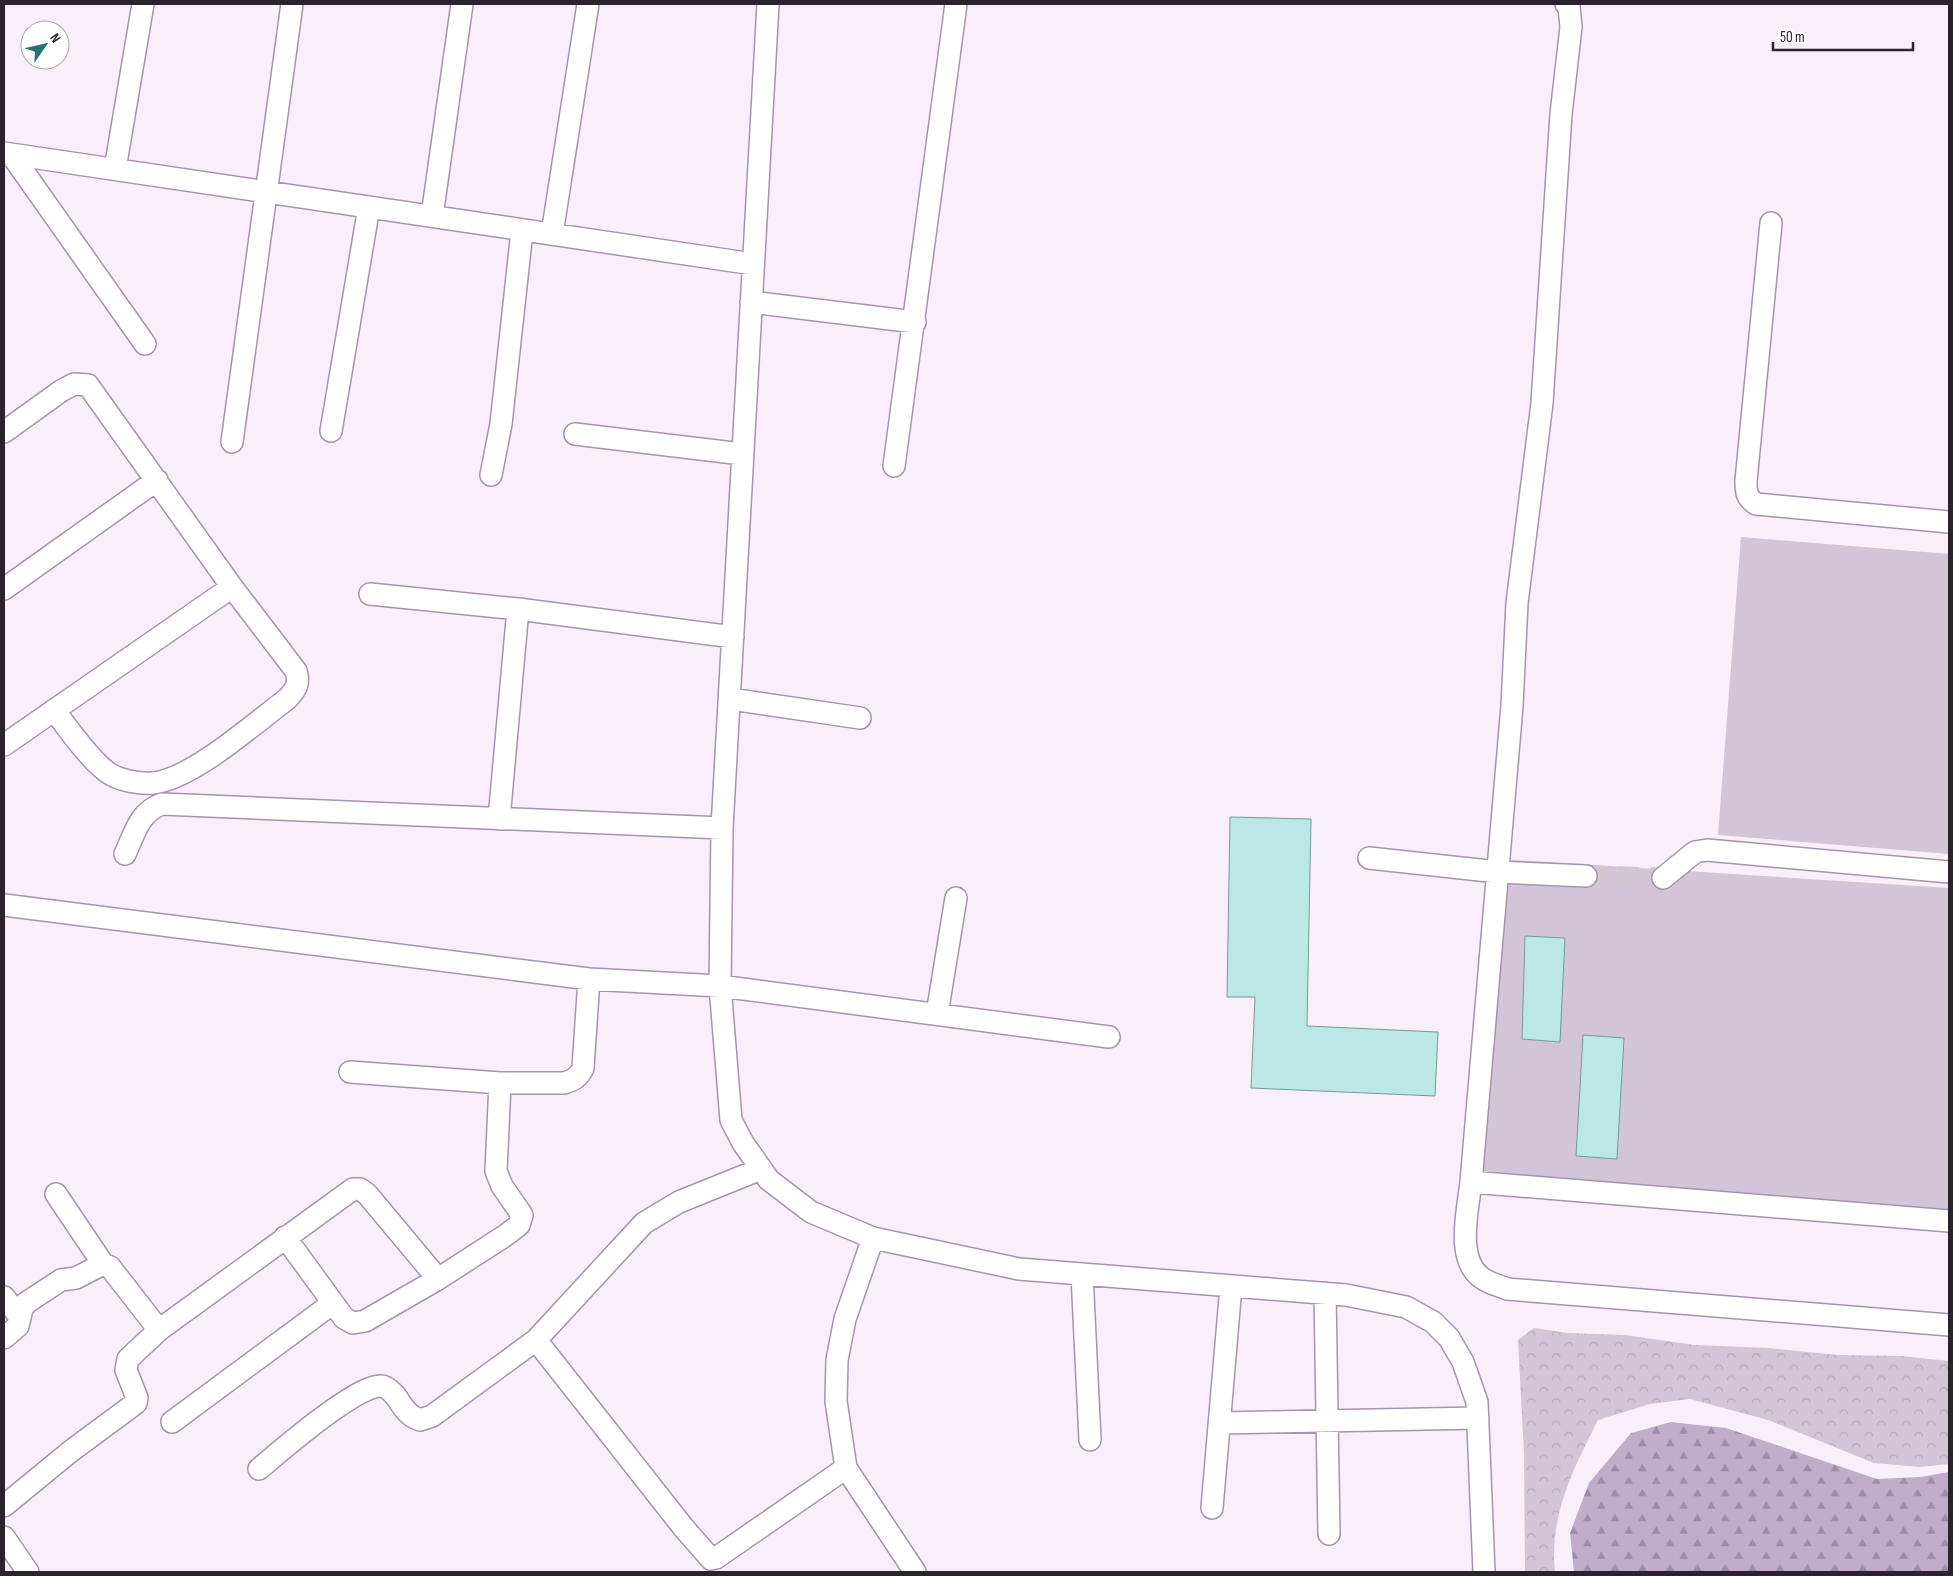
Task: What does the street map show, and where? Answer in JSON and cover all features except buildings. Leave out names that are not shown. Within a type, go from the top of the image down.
[{"type":"street","points":[[115,169],[142,4]]},
{"type":"street","points":[[232,442],[292,4]]},
{"type":"street","points":[[432,216],[462,4]]},
{"type":"street","points":[[552,234],[588,4]]},
{"type":"street","points":[[766,4],[731,699],[722,828],[720,986],[731,1120],[743,1144],[769,1180],[811,1212],[872,1238],[1019,1269],[1346,1294],[1406,1307],[1433,1322],[1449,1338],[1463,1362],[1477,1402],[1484,1572]]},
{"type":"street","points":[[894,466],[915,322],[956,4]]},
{"type":"street","points":[[1566,4],[1569,7],[1571,27],[1561,114],[1542,403],[1517,603],[1512,706],[1471,1182],[1464,1241],[1472,1268],[1484,1280],[1507,1288],[1949,1325]]},
{"type":"street","points":[[8,153],[753,264]]},
{"type":"street","points":[[8,153],[145,344]]},
{"type":"street","points":[[331,431],[369,207]]},
{"type":"street","points":[[1771,223],[1746,481],[1746,492],[1749,499],[1756,504],[1949,522]]},
{"type":"street","points":[[491,475],[501,424],[522,230]]},
{"type":"street","points":[[751,302],[915,322]]},
{"type":"street","points":[[4,432],[61,391],[74,384],[88,386],[232,587],[296,671],[299,680],[294,691],[287,699],[199,764],[178,775],[153,783],[130,781],[110,775],[87,752],[54,710]]},
{"type":"street","points":[[575,434],[742,454]]},
{"type":"street","points":[[4,589],[157,480]]},
{"type":"street","points":[[4,745],[232,587]]},
{"type":"street","points":[[370,594],[518,609],[733,637]]},
{"type":"street","points":[[499,819],[518,609]]},
{"type":"street","points":[[731,699],[860,718]]},
{"type":"street","points":[[125,854],[144,814],[151,808],[162,804],[722,828]]},
{"type":"street","points":[[1663,878],[1695,852],[1707,850],[1949,872]]},
{"type":"street","points":[[1369,858],[1498,872],[1586,876]]},
{"type":"street","points":[[937,1014],[956,898]]},
{"type":"street","points":[[4,906],[589,979],[720,986],[1108,1037]]},
{"type":"street","points":[[350,1072],[500,1083],[564,1084],[580,1076],[583,1068],[589,979]]},
{"type":"street","points":[[285,1237],[344,1318],[353,1323],[365,1321],[438,1279],[506,1235],[519,1225],[522,1219],[521,1212],[502,1186],[496,1170],[500,1083]]},
{"type":"street","points":[[260,1469],[318,1421],[364,1391],[377,1386],[384,1386],[409,1416],[420,1420],[432,1416],[536,1340],[644,1224],[679,1202],[761,1169]]},
{"type":"street","points":[[1471,1182],[1949,1221]]},
{"type":"street","points":[[4,1506],[71,1450],[136,1403],[137,1398],[126,1370],[128,1359],[159,1330],[348,1192],[360,1189],[367,1194],[438,1279]]},
{"type":"street","points":[[56,1194],[104,1264],[110,1266],[159,1330]]},
{"type":"street","points":[[872,1238],[845,1319],[837,1360],[836,1401],[846,1468],[915,1572]]},
{"type":"street","points":[[4,1338],[15,1330],[26,1303],[61,1280],[76,1278],[104,1264]]},
{"type":"street","points":[[1082,1274],[1090,1440]]},
{"type":"street","points":[[1212,1508],[1231,1286]]},
{"type":"street","points":[[1325,1293],[1325,1420],[1329,1534]]},
{"type":"street","points":[[4,1297],[20,1317]]},
{"type":"street","points":[[172,1422],[333,1303]]},
{"type":"street","points":[[536,1340],[683,1528],[711,1559],[716,1558],[846,1468]]},
{"type":"street","points":[[1220,1423],[1478,1418]]},
{"type":"street","points":[[4,1537],[28,1572]]},
{"type":"green space","points":[[1741,537],[1949,554],[1949,854],[1718,835]]},
{"type":"green space","points":[[1500,859],[1949,888],[1949,1222],[1480,1191]]},
{"type":"green space","points":[[1534,1328],[1568,1333],[1624,1335],[1695,1345],[1769,1348],[1837,1355],[1902,1356],[1949,1361],[1949,1464],[1920,1467],[1874,1463],[1768,1420],[1690,1399],[1650,1404],[1598,1420],[1572,1475],[1559,1512],[1554,1551],[1555,1572],[1525,1572],[1524,1454],[1518,1340]]},
{"type":"green space","points":[[1671,1422],[1726,1428],[1877,1479],[1920,1477],[1949,1472],[1949,1572],[1574,1572],[1570,1533],[1589,1483],[1631,1433]]},
{"type":"tunnel","points":[[1586,876],[1663,878]]}]
